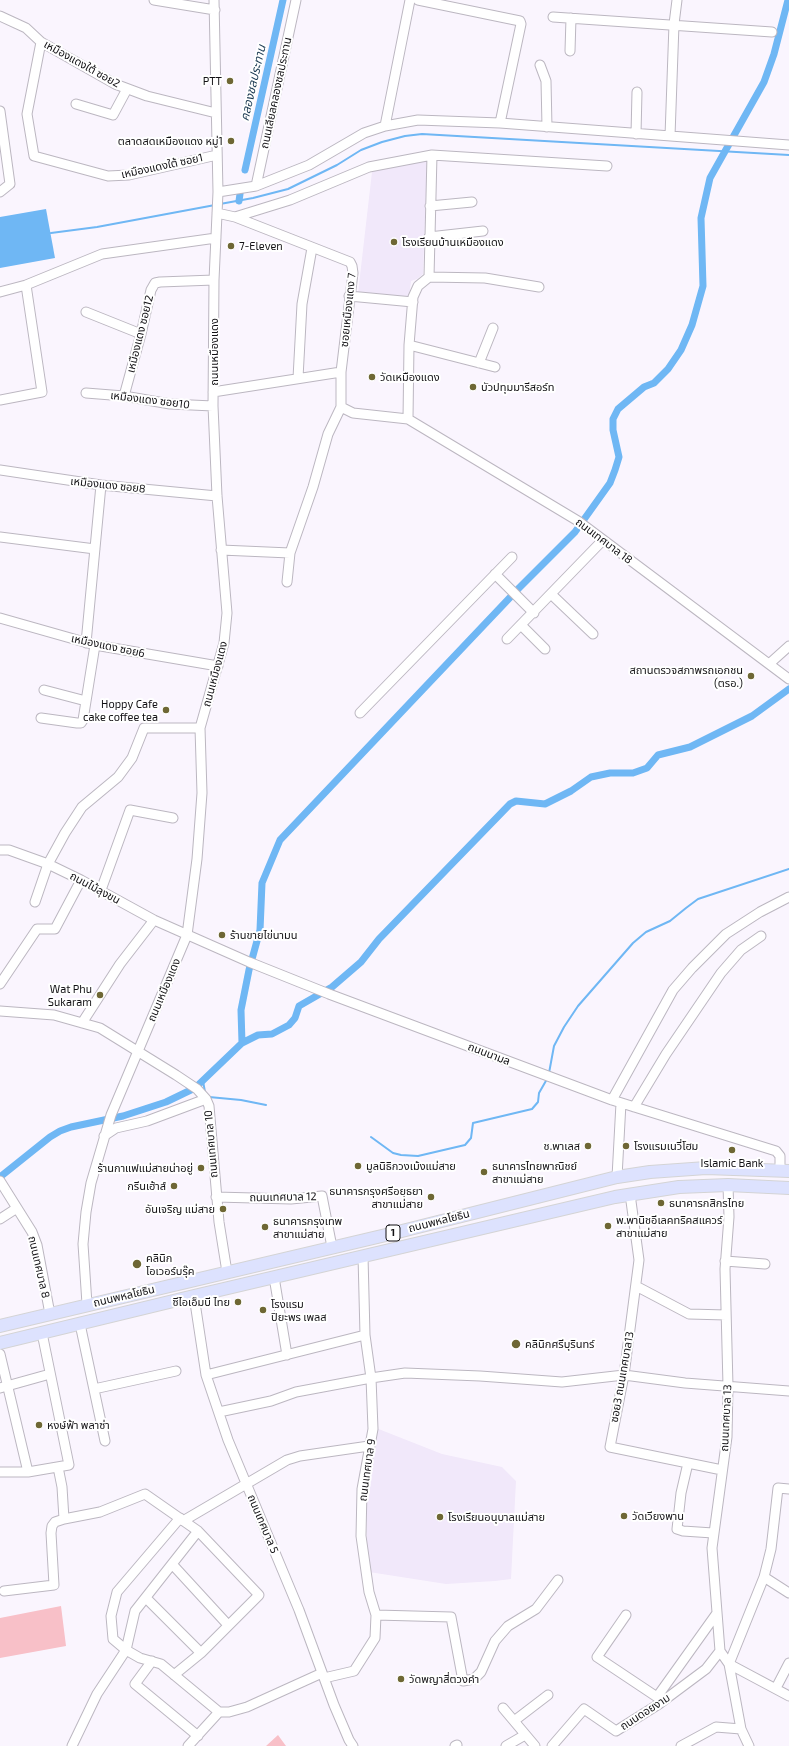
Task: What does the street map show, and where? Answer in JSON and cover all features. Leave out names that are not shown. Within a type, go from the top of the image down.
[{"type":"main road","name":"ถนนพหลโยธิน","points":[[0,1326],[87,1304],[360,1241],[617,1177],[650,1172],[706,1168],[786,1169]]},
{"type":"main road","name":"ถนนพหลโยธิน","points":[[0,1343],[335,1262],[630,1194],[679,1187],[728,1185],[789,1188]]},
{"type":"main road","points":[[360,1241],[363,1256]]},
{"type":"main road","points":[[332,1247],[335,1262]]},
{"type":"street","points":[[154,0],[214,5]]},
{"type":"street","name":"ถนนเลียลคลองชลประทาน","points":[[256,186],[296,0]]},
{"type":"street","points":[[385,126],[410,0]]},
{"type":"street","points":[[418,0],[520,21],[521,24],[500,123]]},
{"type":"street","points":[[670,136],[674,24],[677,0]]},
{"type":"street","name":"ถนนเหมืองแดง","points":[[87,1304],[83,1244],[90,1183],[111,1115],[187,935],[197,859],[202,792],[200,728],[224,644],[227,613],[217,496],[214,406],[214,280],[218,195],[214,5]]},
{"type":"street","name":"เหมืองแดงใต้ ซอย2","points":[[0,16],[26,28],[41,42],[115,84],[147,96],[216,113]]},
{"type":"street","points":[[553,17],[674,24],[772,32]]},
{"type":"street","points":[[570,51],[571,18]]},
{"type":"street","name":"เหมืองแดงใต้ ซอย1","points":[[41,42],[27,114],[34,156],[108,176],[129,175],[217,155]]},
{"type":"street","points":[[540,65],[546,81],[548,127]]},
{"type":"street","points":[[76,104],[112,115],[127,89]]},
{"type":"street","points":[[636,134],[637,92]]},
{"type":"street","points":[[0,111],[10,184],[0,192]]},
{"type":"street","points":[[218,195],[256,186],[309,165],[364,133],[385,126],[418,120],[500,123],[789,144]]},
{"type":"street","points":[[429,277],[432,155]]},
{"type":"street","points":[[235,217],[290,200],[369,166],[432,155],[607,166]]},
{"type":"street","points":[[430,206],[472,202]]},
{"type":"street","name":"ซอยเหมืองแดง 7","points":[[217,210],[350,262],[353,273],[349,296],[341,372],[341,407]]},
{"type":"street","points":[[430,236],[483,231]]},
{"type":"street","points":[[0,292],[26,285],[102,254],[216,238]]},
{"type":"street","points":[[298,378],[302,304],[312,248]]},
{"type":"street","points":[[287,582],[290,553],[313,487],[328,434],[341,407],[352,413],[408,419],[409,344],[413,297],[418,286],[429,277],[485,278],[540,287]]},
{"type":"street","name":"เหมืองแดง ซอย12","points":[[124,396],[151,290],[155,284],[160,282],[214,280]]},
{"type":"street","points":[[0,400],[42,392],[26,285]]},
{"type":"street","points":[[349,296],[413,302]]},
{"type":"street","points":[[86,312],[141,334]]},
{"type":"street","points":[[480,363],[493,328]]},
{"type":"street","points":[[409,344],[495,367]]},
{"type":"street","points":[[214,392],[341,372]]},
{"type":"street","name":"เหมืองแดง ซอย10","points":[[86,393],[124,396],[170,404],[214,406]]},
{"type":"street","name":"ถนนเทศบาล 18","points":[[408,419],[581,524],[789,679]]},
{"type":"street","name":"เหมืองแดง ซอย8","points":[[0,470],[102,485],[217,496]]},
{"type":"street","points":[[41,718],[81,723],[83,720],[86,701],[90,644],[95,548],[102,485]]},
{"type":"street","points":[[0,537],[95,548]]},
{"type":"street","points":[[507,639],[534,613],[603,540]]},
{"type":"street","points":[[221,550],[290,553]]},
{"type":"street","points":[[360,713],[512,557]]},
{"type":"street","points":[[495,574],[534,613]]},
{"type":"street","points":[[552,594],[593,634]]},
{"type":"street","name":"เหมืองแดง ซอย6","points":[[0,618],[90,644],[218,666]]},
{"type":"street","points":[[521,625],[545,649]]},
{"type":"street","points":[[769,664],[789,646]]},
{"type":"street","points":[[44,690],[86,701]]},
{"type":"street","points":[[34,902],[48,864],[82,807],[118,777],[132,758],[144,728],[200,728]]},
{"type":"street","points":[[101,890],[130,810],[173,818]]},
{"type":"street","name":"ถนนไม้ลุงขน","points":[[0,850],[9,850],[48,864],[101,890],[154,920],[187,935]]},
{"type":"street","points":[[0,984],[37,929],[55,928],[81,880]]},
{"type":"street","points":[[612,1100],[673,990],[692,968],[726,934],[760,912],[789,897]]},
{"type":"street","points":[[82,1023],[120,964],[154,920]]},
{"type":"street","name":"ถนนนามล","points":[[187,935],[251,963],[329,994],[612,1100],[776,1151],[786,1169]]},
{"type":"street","points":[[634,1107],[666,1054],[721,973],[741,950],[761,936]]},
{"type":"street","points":[[0,1011],[54,1015],[100,1028],[201,1094],[147,1121],[116,1128],[105,1134]]},
{"type":"street","name":"ถนนเทศบาล 10","points":[[201,1094],[209,1106],[216,1197],[227,1272]]},
{"type":"street","points":[[617,1177],[621,1103]]},
{"type":"street","name":"ถนนเทศบาล 8","points":[[1,1182],[32,1232],[37,1245],[50,1314]]},
{"type":"street","name":"ถนนเทศบาล 13","points":[[720,1651],[712,1548],[727,1437],[728,1386],[725,1261],[729,1217],[728,1185]]},
{"type":"street","name":"ซอย3 ถนนเทศบาล13","points":[[630,1194],[639,1260],[624,1375],[610,1447],[722,1470]]},
{"type":"street","name":"ถนนเทศบาล 12","points":[[216,1197],[291,1198],[322,1196],[332,1247]]},
{"type":"street","points":[[0,1219],[17,1208]]},
{"type":"street","name":"ถนนเทศบาล 9","points":[[219,1712],[229,1712],[247,1707],[323,1676],[354,1670],[375,1638],[376,1615],[369,1592],[361,1536],[362,1489],[373,1429],[371,1378],[365,1335],[363,1256]]},
{"type":"street","points":[[725,1261],[765,1264]]},
{"type":"street","points":[[274,1277],[287,1355]]},
{"type":"street","points":[[636,1286],[683,1312],[694,1315],[726,1315]]},
{"type":"street","name":"ถนนเทศบาล 5","points":[[194,1296],[206,1375],[228,1440],[299,1610],[337,1712],[353,1746]]},
{"type":"street","points":[[80,1324],[106,1441]]},
{"type":"street","points":[[0,1472],[28,1472],[69,1465],[42,1333]]},
{"type":"street","points":[[206,1375],[365,1335]]},
{"type":"street","points":[[0,1354],[4,1387],[28,1472]]},
{"type":"street","points":[[94,1389],[176,1371]]},
{"type":"street","points":[[219,1412],[271,1401],[296,1392],[405,1373],[480,1376],[562,1382],[624,1375],[685,1383],[789,1391]]},
{"type":"street","points":[[4,1387],[50,1374]]},
{"type":"street","points":[[188,1746],[219,1712],[161,1664],[140,1658],[126,1650],[113,1639],[111,1616],[117,1592],[181,1519],[287,1460],[300,1456],[369,1446]]},
{"type":"street","points":[[688,1463],[681,1494],[677,1529],[713,1534]]},
{"type":"street","points":[[58,1467],[62,1487],[64,1519]]},
{"type":"street","points":[[729,1664],[764,1577],[771,1549],[778,1488],[789,1489]]},
{"type":"street","points":[[4,1591],[54,1585],[51,1533],[52,1526],[64,1519],[100,1512],[145,1494],[198,1531],[259,1595],[201,1653],[174,1675]]},
{"type":"street","points":[[72,1746],[97,1694],[126,1650],[135,1611],[198,1531]]},
{"type":"street","points":[[172,1564],[228,1625]]},
{"type":"street","points":[[764,1577],[789,1593]]},
{"type":"street","points":[[376,1615],[451,1617],[463,1681],[474,1679],[481,1672],[494,1641],[508,1626],[536,1609],[558,1580]]},
{"type":"street","points":[[146,1598],[201,1653]]},
{"type":"street","points":[[626,1615],[597,1657],[657,1697],[717,1613]]},
{"type":"street","points":[[720,1651],[729,1664],[745,1744]]},
{"type":"street","name":"ถนนดอยงาม","points":[[552,1746],[584,1709],[616,1731],[659,1704],[706,1668],[720,1651]]},
{"type":"street","points":[[152,1661],[135,1684],[198,1736]]},
{"type":"street","points":[[776,1688],[789,1663]]},
{"type":"street","points":[[729,1664],[789,1696]]},
{"type":"street","points":[[514,1722],[548,1695]]},
{"type":"street","points":[[503,1708],[535,1746]]},
{"type":"street","points":[[681,1746],[716,1727],[741,1729]]},
{"type":"street","points":[[506,1746],[525,1735]]},
{"type":"shaded area","name":"โรงเรียนบ้านเหมืองแดง","points":[[427,160],[423,274],[417,279],[411,281],[409,297],[358,293],[372,172],[377,168]]},
{"type":"shaded area","name":"โรงเรียนอนุบาลแม่สาย","points":[[376,1428],[442,1454],[502,1467],[516,1481],[511,1579],[446,1584],[369,1572],[367,1549],[367,1486]]},
{"type":"shaded area","points":[[61,1606],[66,1646],[0,1658],[0,1618]]},
{"type":"shaded area","points":[[278,1735],[286,1746],[266,1746]]},
{"type":"water","points":[[46,209],[55,258],[0,268],[0,217]]},
{"type":"waterway","name":"คลองชลประทาน","points":[[245,170],[283,0]]},
{"type":"waterway","points":[[242,1043],[241,1010],[249,970],[260,930],[262,883],[280,840],[519,588],[575,532],[610,483],[615,470],[619,457],[613,430],[613,419],[618,409],[644,387],[654,383],[668,369],[681,350],[692,325],[703,286],[701,218],[710,178],[764,82],[774,54],[788,0]]},
{"type":"waterway","points":[[220,204],[253,198],[288,189],[337,165],[361,150],[382,142],[405,136],[422,134],[789,155]]},
{"type":"waterway","name":"คลองชลประทาน","points":[[239,201],[240,194]]},
{"type":"waterway","points":[[51,233],[97,227],[215,205]]},
{"type":"waterway","points":[[0,1177],[50,1137],[60,1131],[71,1127],[123,1116],[166,1102],[195,1088],[242,1043],[258,1035],[272,1034],[289,1025],[295,1018],[299,1006],[332,987],[361,962],[379,939],[510,804],[516,801],[545,804],[571,791],[591,777],[610,773],[633,773],[647,768],[658,755],[690,747],[752,716],[789,689]]},
{"type":"waterway","points":[[549,1073],[554,1046],[564,1027],[578,1006],[633,943],[646,932],[670,921],[698,899],[789,869]]},
{"type":"waterway","points":[[371,1137],[393,1153],[401,1155],[418,1156],[465,1145],[471,1138],[473,1123],[532,1109],[538,1102],[539,1093],[547,1079]]},
{"type":"waterway","points":[[203,1081],[205,1092]]},
{"type":"waterway","points":[[209,1097],[241,1100],[266,1105]]},
{"type":"place","name":"PTT","points":[[230,81]]},
{"type":"place","name":"ตลาดสดเหมืองแดง หมู่1","points":[[231,141]]},
{"type":"place","name":"โรงเรียนบ้านเหมืองแดง","points":[[394,242]]},
{"type":"place","name":"7-Eleven","points":[[231,246]]},
{"type":"place","name":"วัดเหมืองแดง","points":[[372,377]]},
{"type":"place","name":"บัวปทุมมารีสอร์ท","points":[[473,387]]},
{"type":"place","name":"สถานตรวจสภาพรถเอกชน (ตรอ.)","points":[[751,676]]},
{"type":"place","name":"Hoppy Cafe cake coffee tea","points":[[166,710]]},
{"type":"place","name":"ร้านขายไข่นามน","points":[[222,935]]},
{"type":"place","name":"Wat Phu Sukaram","points":[[100,995]]},
{"type":"place","name":"ช.พาเลส","points":[[588,1146]]},
{"type":"place","name":"โรงแรมเนวี่โฮม","points":[[626,1146]]},
{"type":"place","name":"Islamic Bank","points":[[732,1150]]},
{"type":"place","name":"มูลนิธิกวงเม้งแม่สาย","points":[[358,1166]]},
{"type":"place","name":"ร้านกาแฟแม่สายน่าอยู่","points":[[201,1168]]},
{"type":"place","name":"ธนาคารไทยพาณิชย์ สาขาแม่สาย","points":[[484,1172]]},
{"type":"place","name":"กรีนเฮ้าส์","points":[[174,1186]]},
{"type":"place","name":"ธนาคารกรุงศรีอยุธยา สาขาแม่สาย","points":[[431,1197]]},
{"type":"place","name":"ธนาคารกสิกรไทย","points":[[661,1203]]},
{"type":"place","name":"อันเจริญ แม่สาย","points":[[223,1209]]},
{"type":"place","name":"พ.พานิชอีเลคทริคสแควร์ สาขาแม่สาย","points":[[608,1226]]},
{"type":"place","name":"ธนาคารกรุงเทพ สาขาแม่สาย","points":[[265,1227]]},
{"type":"place","name":"คลินิก โอเวอร์บรุ๊ค","points":[[137,1264]]},
{"type":"place","name":"ซีไอเอ็มบี ไทย","points":[[238,1302]]},
{"type":"place","name":"โรงแรม ปิยะพร เพลส","points":[[263,1310]]},
{"type":"place","name":"คลินิกศรีบุรินทร์","points":[[516,1344]]},
{"type":"place","name":"หงษ์ฟ้า พลาซ่า","points":[[39,1425]]},
{"type":"place","name":"วัดเวียงพาน","points":[[624,1516]]},
{"type":"place","name":"โรงเรียนอนุบาลแม่สาย","points":[[440,1517]]},
{"type":"place","name":"วัดพญาสี่ตวงคำ","points":[[401,1679]]}]
